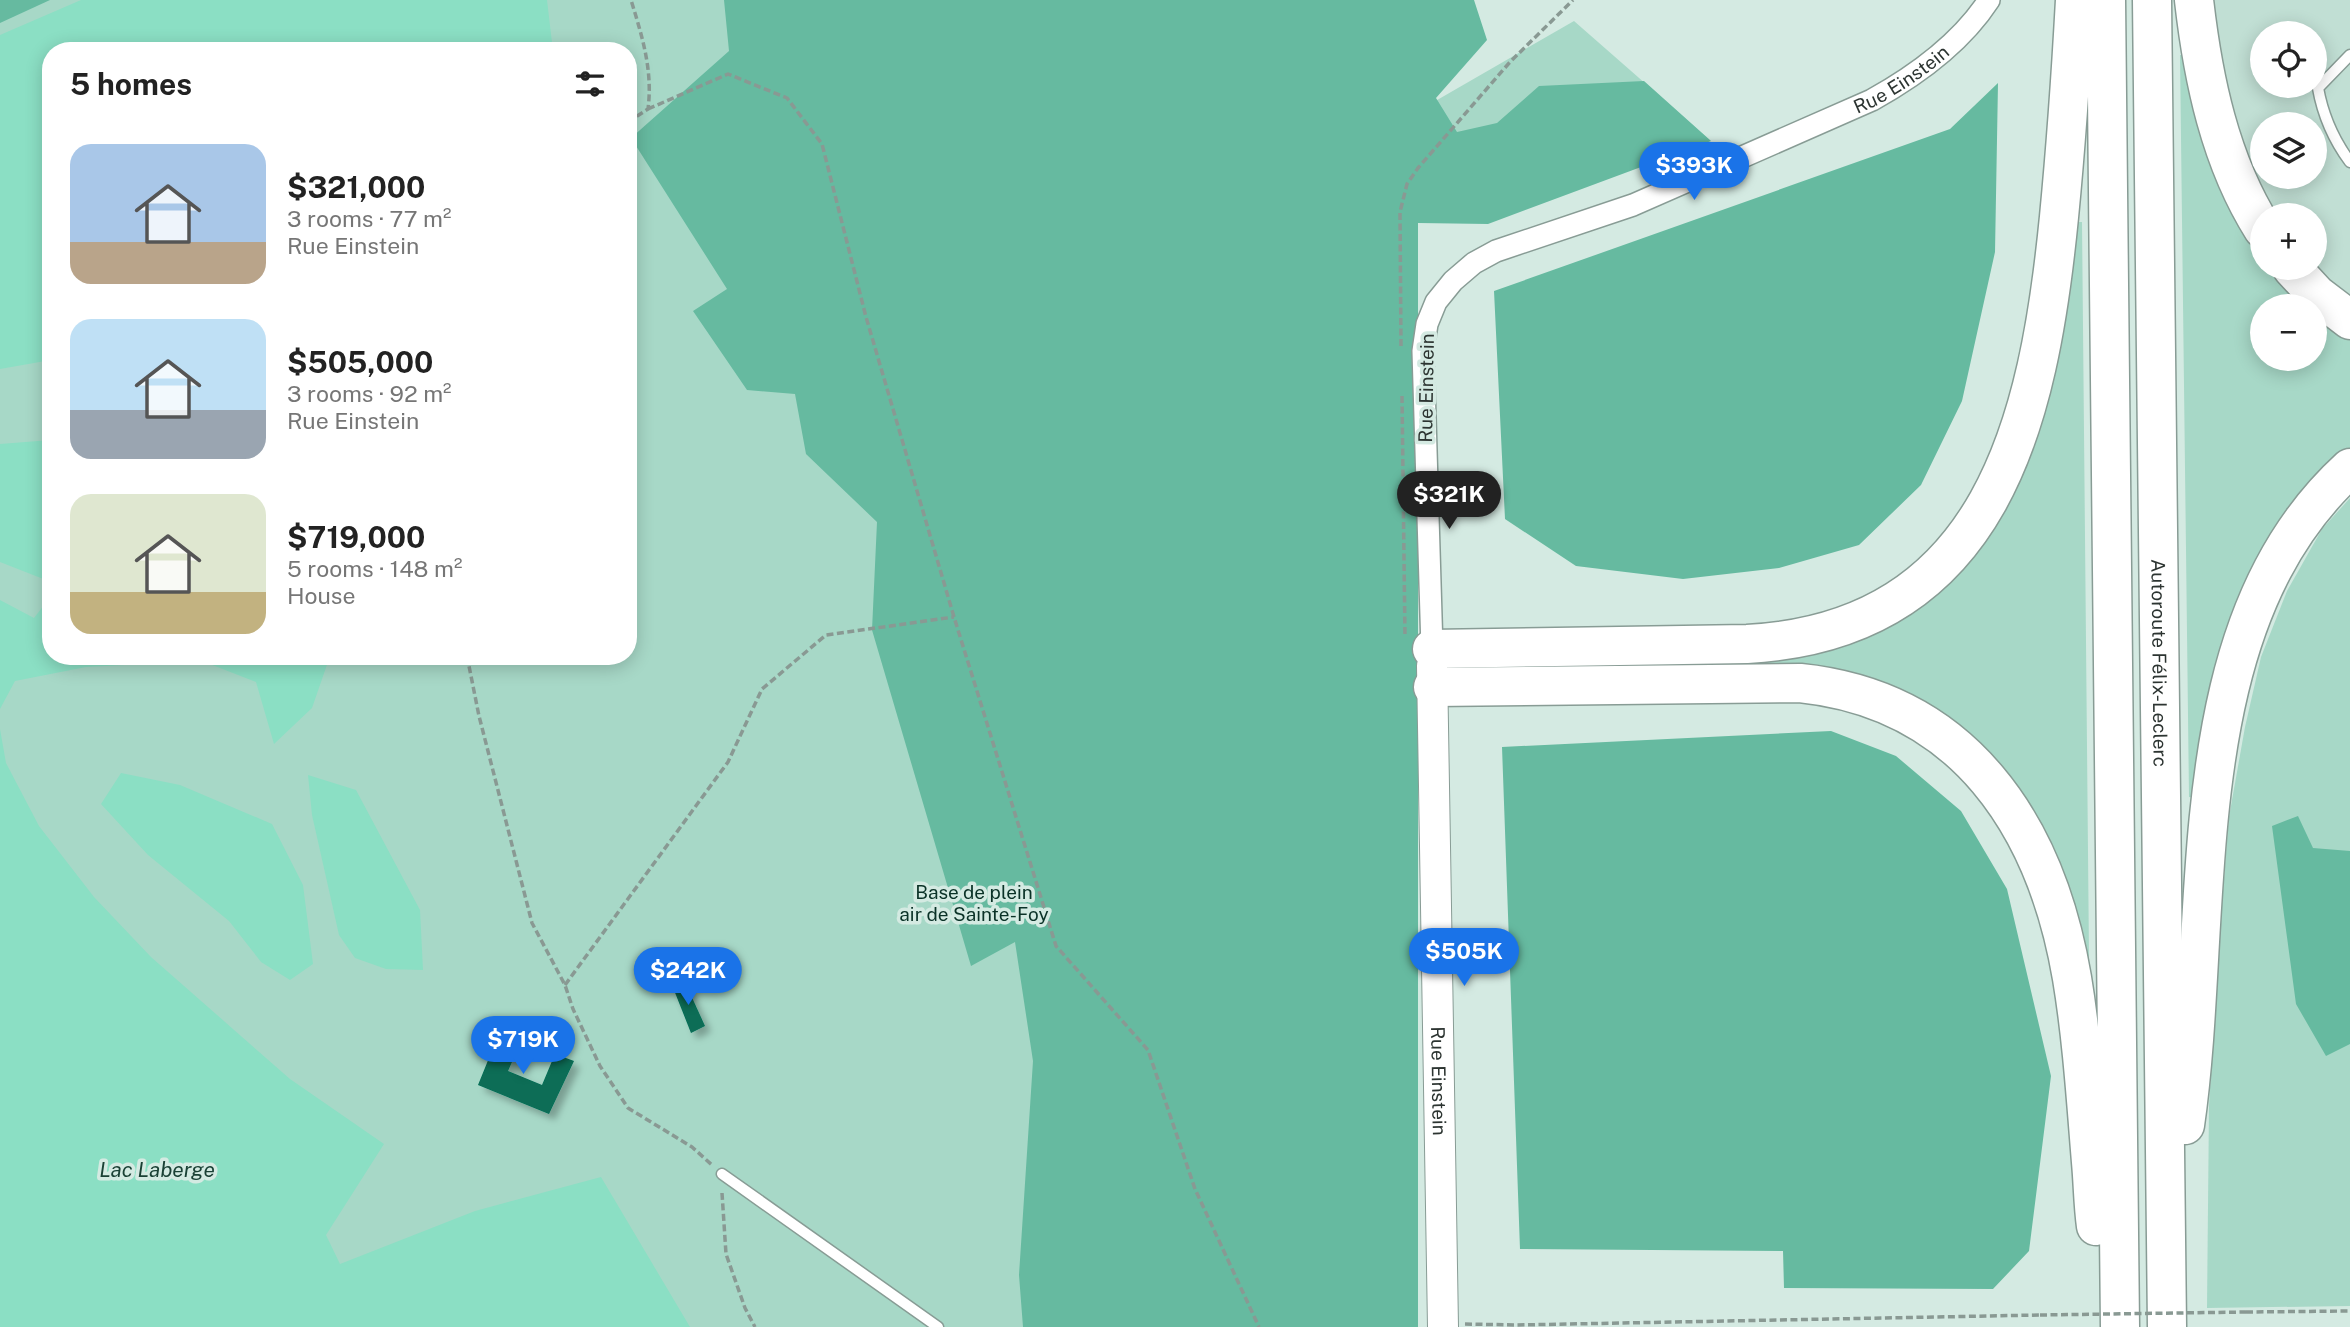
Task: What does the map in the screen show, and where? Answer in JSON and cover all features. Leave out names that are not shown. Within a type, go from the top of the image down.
[{"type":"highway","points":[[1432,649],[1790,641],[1830,632],[1869,617],[1908,593],[1945,561],[1978,519],[2003,473],[2022,425],[2036,375],[2055,252],[2075,0]]},
{"type":"highway","points":[[2106,0],[2120,1327]]},
{"type":"highway","name":"Autoroute Félix-Leclerc","points":[[2152,0],[2167,1327]]},
{"type":"highway","points":[[2194,0],[2205,75],[2218,126],[2235,176],[2250,204]]},
{"type":"highway","points":[[2303,280],[2316,294],[2350,320]]},
{"type":"highway","points":[[2167,1245],[2193,1071],[2210,820],[2227,703],[2254,609],[2281,553],[2315,503],[2350,468]]},
{"type":"highway","points":[[1433,687],[1775,682],[1824,685],[1866,695],[1904,711],[1941,734],[1959,749],[1991,784],[2023,831],[2049,888],[2059,918],[2076,1010],[2095,1222],[2113,1327]]},
{"type":"street","name":"Rue Einstein","points":[[1443,1327],[1433,687],[1423,351],[1427,324],[1436,302],[1474,263],[1496,251],[1633,205],[1872,100],[1897,86],[1938,56],[1965,32],[1989,0]]},
{"type":"lane","points":[[2350,55],[2318,88],[2332,134],[2350,162]]},
{"type":"lane","points":[[722,1174],[938,1327]]},
{"type":"path","points":[[631,0],[646,48],[651,88],[648,108]]},
{"type":"path","points":[[637,116],[648,108],[728,74],[787,98],[822,144],[866,317],[954,617],[1056,946],[1149,1050],[1195,1189],[1259,1327]]},
{"type":"path","points":[[565,985],[728,762],[762,689],[826,635],[954,617]]},
{"type":"path","points":[[469,665],[479,716],[532,923],[565,985],[573,1009],[600,1066],[628,1108],[692,1147],[722,1174],[726,1254],[745,1308],[755,1327]]},
{"type":"path","points":[[1482,1324],[2350,1311]]},
{"type":"shaded area","points":[[2210,0],[2350,0],[2350,300],[2327,279],[2327,203],[2266,203],[2260,189],[2327,189],[2327,112],[2250,112],[2250,162],[2223,86]]},
{"type":"green space","name":"Base de plein air de Sainte-Foy","points":[[0,0],[1311,0],[1399,122],[1574,21],[1711,141],[1384,192],[1401,1327],[0,1327]]},
{"type":"green space","points":[[0,0],[50,0],[0,23]]},
{"type":"green space","points":[[724,0],[1474,0],[1487,40],[1436,98],[1457,132],[1497,123],[1539,86],[1644,81],[1711,141],[1488,224],[1418,223],[1418,1327],[1023,1327],[1019,1275],[1033,1061],[1015,942],[971,966],[872,630],[877,522],[806,454],[795,394],[747,390],[693,311],[727,289],[637,147],[637,133],[729,51]]},
{"type":"green space","points":[[2180,55],[2190,55],[2250,239],[2250,280],[2281,280],[2295,294],[2250,294],[2250,371],[2327,371],[2327,323],[2350,339],[2350,449],[2309,487],[2201,798],[2189,797]]},
{"type":"green space","points":[[1998,83],[1995,252],[1962,401],[1921,485],[1859,545],[1779,568],[1683,579],[1576,566],[1505,519],[1494,291],[1950,129]]},
{"type":"green space","points":[[2071,222],[2082,222],[2089,957],[2080,959],[1943,718],[1546,673],[1546,659],[1775,657],[1962,565]]},
{"type":"green space","points":[[2350,498],[2350,1306],[2207,1308],[2209,1106],[2229,817],[2261,657],[2287,591],[2322,529]]},
{"type":"green space","points":[[1831,731],[1896,756],[1961,811],[2007,889],[2051,1076],[2029,1251],[1993,1289],[1784,1288],[1783,1251],[1520,1249],[1502,747]]},
{"type":"green space","points":[[2298,816],[2313,848],[2350,851],[2350,1044],[2326,1056],[2296,1004],[2272,826]]},
{"type":"water","points":[[81,0],[547,0],[552,42],[42,42],[42,362],[0,369],[0,35]]},
{"type":"water","points":[[42,441],[42,578],[0,562],[0,444]]},
{"type":"water","points":[[0,600],[34,618],[42,608],[42,665],[125,665],[86,667],[15,681],[0,709]]},
{"type":"water","points":[[212,665],[327,665],[312,708],[274,744],[256,682]]},
{"type":"water","name":"Lac Laberge","points":[[0,729],[6,763],[39,826],[94,897],[151,957],[290,1079],[384,1144],[326,1235],[340,1264],[475,1211],[601,1177],[690,1327],[0,1327]]},
{"type":"water","points":[[121,773],[180,785],[272,824],[303,885],[313,964],[290,980],[261,962],[229,921],[148,855],[101,804]]},
{"type":"water","points":[[308,775],[356,790],[420,910],[423,970],[386,969],[355,958],[339,935],[312,815]]},
{"type":"building","points":[[684,980],[705,1026],[691,1033],[672,985]]},
{"type":"building","points":[[500,1031],[522,1039],[508,1071],[542,1085],[555,1054],[574,1061],[549,1114],[478,1085]]}]
